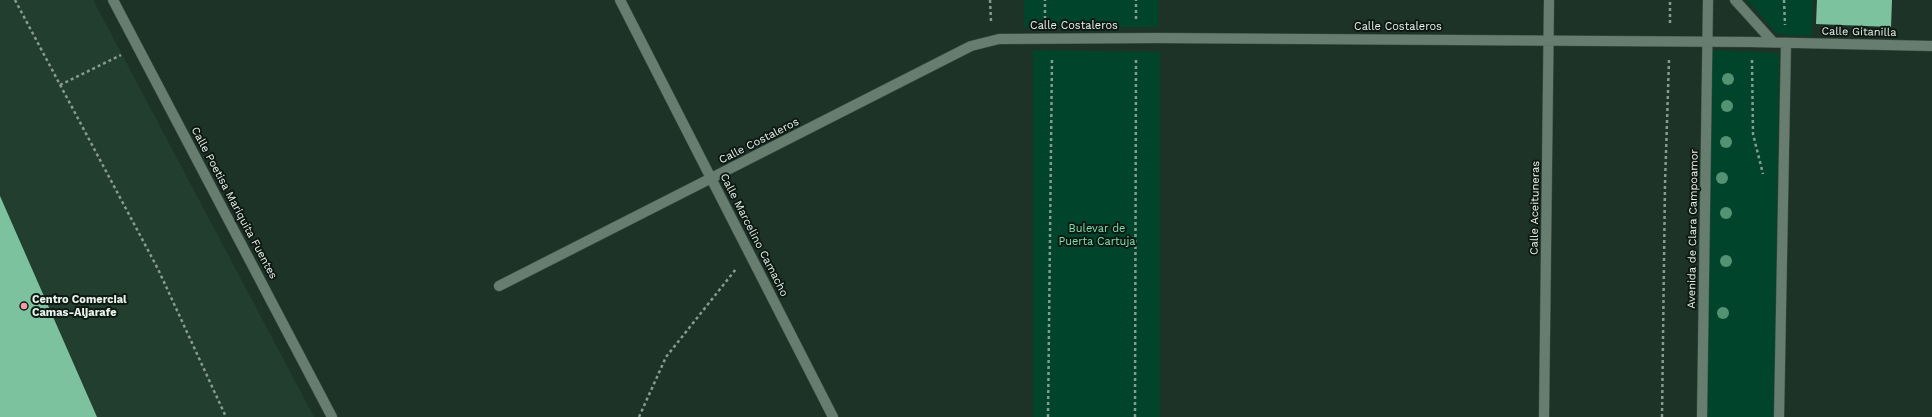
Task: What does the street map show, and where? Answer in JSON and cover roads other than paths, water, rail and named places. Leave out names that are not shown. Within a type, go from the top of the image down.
[{"type":"street","name":"Calle Poetisa Mariquita Fuentes","points":[[113,0],[332,417]]},
{"type":"street","name":"Calle Marcelino Camacho","points":[[620,0],[833,417]]},
{"type":"street","name":"Calle Aceituneras","points":[[1544,417],[1549,0]]},
{"type":"street","name":"Avenida de Clara Campoamor","points":[[1702,417],[1708,0]]},
{"type":"street","points":[[1736,0],[1773,42]]},
{"type":"street","name":"Calle Costaleros","points":[[499,286],[971,46],[1009,38],[1773,42]]},
{"type":"street","name":"Calle Gitanilla","points":[[1773,42],[1932,46]]},
{"type":"street","points":[[1779,417],[1786,43]]},
{"type":"place","name":"Centro Comercial Camas-Aljarafe","points":[[24,306]]},
{"type":"park label","name":"Bulevar de Puerta Cartuja","points":[[1097,235]]}]
